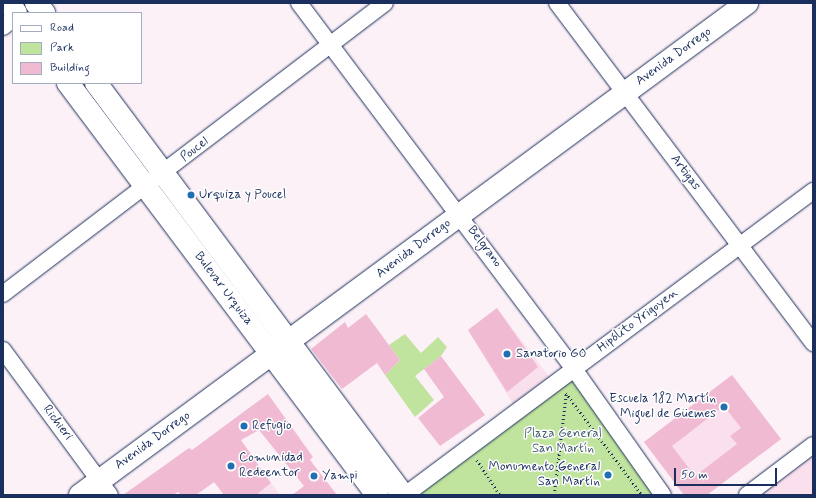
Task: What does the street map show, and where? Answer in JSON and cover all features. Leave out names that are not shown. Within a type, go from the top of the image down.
[{"type":"main road","points":[[9,3],[15,12]]},
{"type":"main road","points":[[36,3],[43,12]]},
{"type":"main road","name":"Avenida Dorrego","points":[[80,495],[105,488],[289,342],[747,3]]},
{"type":"main road","name":"Bulevar Urquiza","points":[[69,84],[377,495]]},
{"type":"main road","name":"Bulevar Urquiza","points":[[97,84],[404,495]]},
{"type":"street","points":[[23,12],[36,3]]},
{"type":"street","name":"Belgrano","points":[[299,3],[460,215],[574,369],[663,495]]},
{"type":"street","name":"Poucel","points":[[3,294],[164,174],[330,44],[385,3]]},
{"type":"street","name":"Artigas","points":[[557,3],[813,342]]},
{"type":"street","points":[[3,27],[12,21]]},
{"type":"street","name":"Hipólito Yrigoyen","points":[[404,495],[813,191]]},
{"type":"street","name":"Richieri","points":[[3,350],[105,488]]},
{"type":"street","points":[[746,495],[813,445]]},
{"type":"path","points":[[554,495],[566,393],[574,369]]},
{"type":"path","points":[[566,393],[642,495]]},
{"type":"path","points":[[477,460],[500,495]]},
{"type":"shaded area","name":"Sanatorio GO","points":[[497,308],[550,378],[514,406],[468,330]]},
{"type":"shaded area","name":"Escuela 182 Martín Miguel de Güemes","points":[[732,375],[781,439],[707,495],[684,495],[644,442]]},
{"type":"shaded area","points":[[813,449],[813,495],[756,495]]},
{"type":"shaded area","points":[[271,483],[280,495],[256,495]]},
{"type":"green space","points":[[405,334],[421,353],[438,337],[447,347],[441,356],[415,376],[434,400],[415,417],[385,375],[400,360],[389,345]]},
{"type":"green space","name":"Plaza General San Martín","points":[[574,369],[663,495],[405,495]]},
{"type":"building","name":"Sanatorio GO","points":[[497,308],[538,367],[507,392],[468,330]]},
{"type":"building","points":[[366,314],[400,360],[385,375],[377,363],[342,389],[311,349],[345,322],[348,328]]},
{"type":"building","points":[[441,356],[485,415],[440,446],[418,418],[444,397],[424,369]]},
{"type":"building","name":"Escuela 182 Martín Miguel de Güemes","points":[[732,375],[781,439],[707,495],[684,495],[644,442]],"holes":[[[724,406],[741,428],[730,436],[737,444],[695,476],[672,446]]]},
{"type":"building","points":[[268,394],[313,457],[310,460],[337,495],[292,495],[304,486],[259,430],[241,440],[271,483],[256,495],[224,495],[214,482],[196,495],[181,495],[178,492],[173,495],[123,495],[189,448],[192,450]]},
{"type":"place","name":"Urquiza y Poucel","points":[[191,195]]},
{"type":"place","name":"Sanatorio GO","points":[[507,354]]},
{"type":"place","name":"Escuela 182 Martín Miguel de Güemes","points":[[724,407]]},
{"type":"place","name":"Refugio","points":[[244,426]]},
{"type":"place","name":"Comunidad Redeentor","points":[[231,466]]},
{"type":"place","name":"Monumento General San Martín","points":[[608,475]]},
{"type":"place","name":"Yampi","points":[[314,476]]}]
